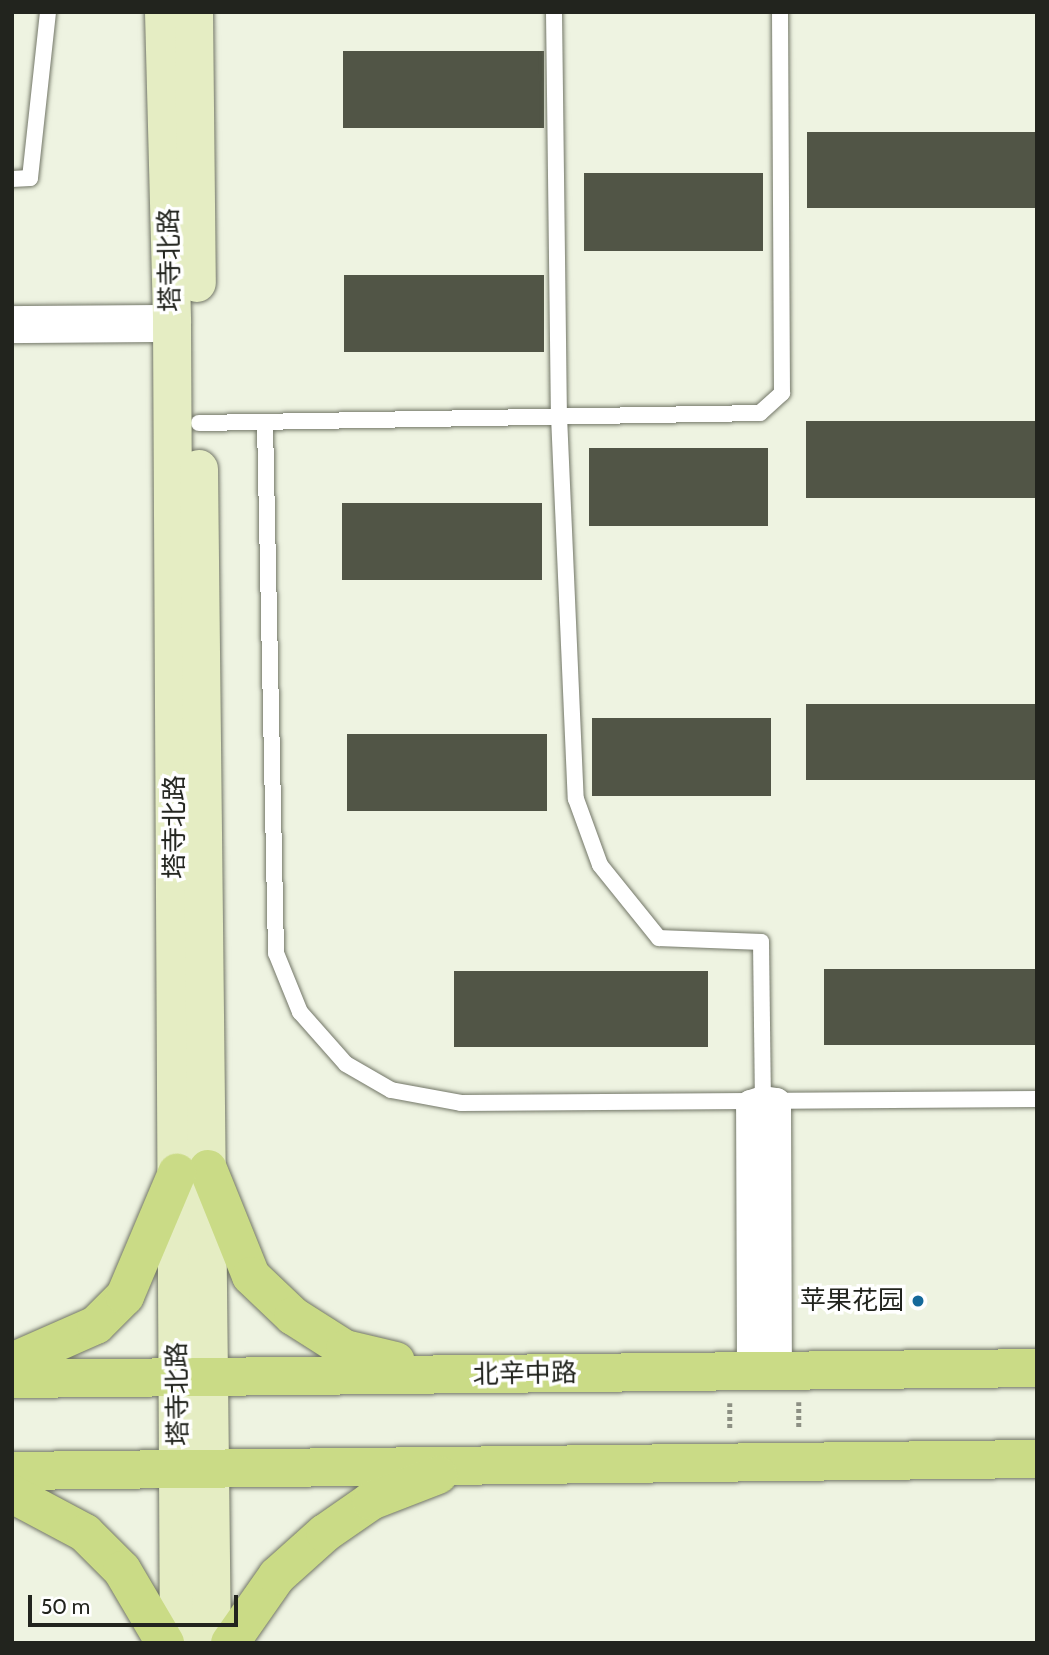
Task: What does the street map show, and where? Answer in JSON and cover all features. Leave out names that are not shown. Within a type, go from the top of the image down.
[{"type":"main road","name":"塔寺北路","points":[[163,12],[192,1171],[195,1469],[212,1643]]},
{"type":"main road","name":"塔寺北路","points":[[192,1171],[199,423],[194,12]]},
{"type":"main road","points":[[12,1362],[96,1325],[125,1296],[192,1171]]},
{"type":"main road","points":[[192,1171],[251,1276],[293,1316],[345,1349],[456,1375]]},
{"type":"main road","name":"北辛中路","points":[[12,1379],[1037,1367]]},
{"type":"main road","points":[[12,1471],[1037,1459]]},
{"type":"main road","points":[[230,1643],[277,1576],[325,1533],[371,1501],[460,1466]]},
{"type":"main road","name":"塔寺北路","points":[[179,1643],[195,1469]]},
{"type":"main road","points":[[12,1494],[85,1533],[122,1570],[165,1643]]},
{"type":"street","points":[[12,324],[172,323]]},
{"type":"street","points":[[763,1101],[776,1103],[764,1371]]},
{"type":"lane","points":[[12,179],[30,178],[48,12]]},
{"type":"lane","points":[[554,12],[559,416],[576,799],[600,865],[659,938],[761,942],[763,1101]]},
{"type":"lane","points":[[199,423],[760,413],[782,393],[780,12]]},
{"type":"lane","points":[[265,423],[276,953],[300,1012],[346,1064],[391,1090],[461,1103],[1037,1099]]},
{"type":"building","points":[[343,51],[544,51],[544,128],[343,128]]},
{"type":"building","points":[[807,132],[1037,132],[1037,208],[807,208]]},
{"type":"building","points":[[584,173],[763,173],[763,251],[584,251]]},
{"type":"building","points":[[344,275],[544,275],[544,352],[344,352]]},
{"type":"building","points":[[806,421],[1037,421],[1037,498],[806,498]]},
{"type":"building","points":[[589,448],[768,448],[768,526],[589,526]]},
{"type":"building","points":[[342,503],[542,503],[542,580],[342,580]]},
{"type":"building","points":[[806,704],[1037,704],[1037,780],[806,780]]},
{"type":"building","points":[[592,718],[771,718],[771,796],[592,796]]},
{"type":"building","points":[[347,734],[547,734],[547,811],[347,811]]},
{"type":"building","points":[[824,969],[1037,969],[1037,1045],[824,1045]]},
{"type":"building","points":[[454,971],[708,971],[708,1047],[454,1047]]},
{"type":"place","name":"苹果花园","points":[[918,1301]]}]
